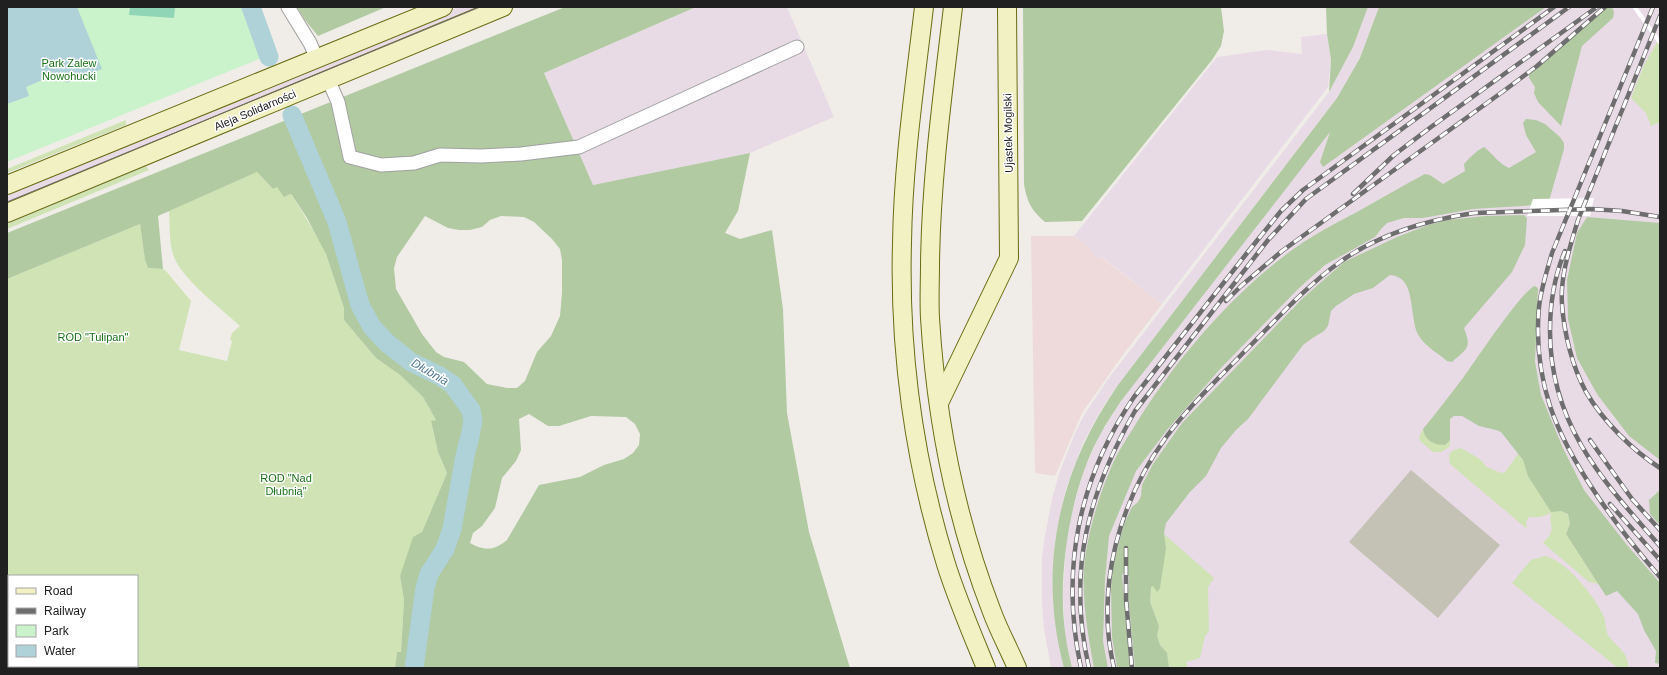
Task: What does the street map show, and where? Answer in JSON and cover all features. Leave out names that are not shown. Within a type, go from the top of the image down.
[{"type":"main road","points":[[7,185],[219,97],[317,59],[443,7]]},
{"type":"main road","name":"Aleja Solidarności","points":[[7,213],[503,7]]},
{"type":"main road","points":[[924,7],[908,143],[902,235],[903,309],[909,387],[920,456],[946,565],[986,668]]},
{"type":"main road","points":[[953,7],[937,148],[930,238],[930,317],[939,403],[950,466],[968,538],[992,613],[1017,668]]},
{"type":"main road","name":"Ujastek Mogilski","points":[[939,403],[1009,258],[1007,7]]},
{"type":"street","points":[[288,7],[310,43],[317,59]]},
{"type":"street","points":[[328,79],[338,102],[350,157],[381,165],[414,163],[440,155],[481,156],[520,154],[579,147],[797,48]]},
{"type":"shaded area","points":[[458,7],[487,7],[7,205],[7,193]]},
{"type":"shaded area","points":[[696,7],[787,7],[834,117],[750,153],[593,185],[544,73]]},
{"type":"shaded area","points":[[1368,7],[1379,7],[1360,58],[1337,98],[1118,385],[1104,405],[1083,443],[1066,489],[1056,534],[1053,603],[1060,652],[1064,668],[1051,668],[1044,629],[1042,604],[1042,557],[1053,495],[1060,471],[1076,431],[1084,415],[1108,379],[1329,92],[1353,47]]},
{"type":"shaded area","points":[[1404,7],[1660,7],[1660,668],[1072,668],[1065,638],[1063,595],[1066,543],[1071,514],[1084,470],[1099,436],[1121,401]]},
{"type":"shaded area","points":[[1327,34],[1331,61],[1328,87],[1162,304],[1102,257],[1096,258],[1089,247],[1074,236],[1217,57],[1267,50],[1302,54],[1301,37]]},
{"type":"shaded area","points":[[1031,236],[1074,236],[1089,247],[1096,258],[1101,257],[1162,304],[1122,356],[1082,413],[1055,476],[1035,473]]},
{"type":"shaded area","points":[[1411,470],[1500,545],[1438,618],[1349,542]]},
{"type":"green space","name":"Park Zalew Nowohucki","points":[[7,7],[256,7],[276,52],[7,162]]},
{"type":"green space","points":[[130,7],[175,7],[174,18],[129,15]]},
{"type":"green space","points":[[297,7],[386,7],[318,36]]},
{"type":"green space","points":[[565,7],[696,7],[544,73],[593,185],[750,153],[738,211],[725,233],[740,239],[772,230],[783,309],[787,413],[809,532],[850,668],[395,668],[397,652],[401,652],[404,600],[400,576],[413,537],[422,532],[447,473],[438,452],[431,421],[436,420],[423,397],[400,375],[376,358],[344,320],[344,308],[326,254],[307,218],[292,195],[290,194],[284,197],[277,187],[273,189],[257,172],[158,216],[163,269],[148,268],[145,260],[140,224],[7,279],[7,233]],"holes":[[[425,216],[448,228],[459,230],[470,230],[482,227],[490,220],[501,216],[524,217],[534,222],[560,249],[562,260],[560,316],[551,336],[537,352],[525,381],[517,388],[507,388],[487,384],[464,362],[444,357],[436,352],[422,334],[396,289],[394,268],[397,257]],[[529,414],[548,426],[559,426],[591,416],[626,417],[635,424],[640,434],[639,445],[633,453],[624,459],[604,465],[580,477],[539,485],[507,540],[502,544],[489,549],[475,546],[470,543],[473,533],[482,526],[495,508],[502,478],[516,461],[521,450],[519,419]]]},
{"type":"green space","points":[[1023,7],[1221,7],[1224,31],[1221,46],[1212,60],[1082,221],[1045,222],[1036,214],[1030,205],[1027,196],[1024,184]]},
{"type":"green space","points":[[1326,7],[1368,7],[1353,47],[1329,92],[1331,60],[1327,34]]},
{"type":"green space","points":[[1379,7],[1546,7],[1323,167],[1320,162],[1330,132],[1121,401],[1102,431],[1090,457],[1073,507],[1064,562],[1063,589],[1063,615],[1072,668],[1064,668],[1056,630],[1053,593],[1054,556],[1059,520],[1068,485],[1081,451],[1098,417],[1118,385],[1337,98],[1360,58]]},
{"type":"green space","points":[[1602,7],[1612,7],[1614,12],[1613,18],[1582,46],[1561,126],[1538,102],[1534,93],[1535,87],[1529,78],[1529,73]]},
{"type":"green space","points":[[1660,37],[1660,122],[1651,126],[1646,113],[1631,98],[1644,65]]},
{"type":"green space","points":[[1526,119],[1536,120],[1545,124],[1560,137],[1564,143],[1564,149],[1549,201],[1538,205],[1473,209],[1423,218],[1404,218],[1387,223],[1375,237],[1325,265],[1298,289],[1221,368],[1167,430],[1136,471],[1109,536],[1105,580],[1103,641],[1108,668],[1094,668],[1086,618],[1084,569],[1094,514],[1108,475],[1120,449],[1149,403],[1184,356],[1224,310],[1245,289],[1288,253],[1322,231],[1425,174],[1430,175],[1443,184],[1465,171],[1464,164],[1473,154],[1484,147],[1509,168],[1536,152],[1526,135],[1523,123]]},
{"type":"green space","points":[[126,120],[126,125],[7,173],[7,169]]},
{"type":"green space","points":[[146,166],[149,170],[7,229],[7,224]]},
{"type":"green space","name":"ROD \"Nad Dłubnią\"","points":[[257,172],[273,189],[277,187],[292,195],[326,254],[344,308],[344,320],[376,358],[400,375],[423,397],[436,420],[431,422],[438,452],[447,473],[422,532],[400,576],[404,600],[401,652],[397,652],[395,668],[7,668],[7,279],[140,224],[145,260],[148,268],[163,269],[166,271],[191,301],[179,350],[227,361],[232,341],[230,340],[232,333],[240,326],[194,284],[178,266],[172,252],[169,211]]},
{"type":"green space","points":[[1524,215],[1527,218],[1525,245],[1512,272],[1464,328],[1468,340],[1467,348],[1452,362],[1447,361],[1432,350],[1419,336],[1414,319],[1409,290],[1399,277],[1390,275],[1373,288],[1354,294],[1331,311],[1328,326],[1324,331],[1303,345],[1248,419],[1236,430],[1221,448],[1206,476],[1190,492],[1166,523],[1164,533],[1166,548],[1160,588],[1157,592],[1153,586],[1151,587],[1150,602],[1159,626],[1157,636],[1160,645],[1167,653],[1169,668],[1135,668],[1128,596],[1129,576],[1124,573],[1122,575],[1130,668],[1117,668],[1112,637],[1111,590],[1113,566],[1124,524],[1132,507],[1138,502],[1141,496],[1142,485],[1153,464],[1182,423],[1303,298],[1344,262],[1397,237],[1428,225],[1447,220],[1485,216]]},
{"type":"green space","points":[[1587,217],[1660,223],[1660,460],[1629,436],[1597,394],[1577,358],[1568,319],[1567,280],[1577,233]]},
{"type":"green space","points":[[1535,286],[1538,288],[1535,362],[1541,395],[1562,446],[1584,490],[1627,545],[1660,583],[1660,664],[1655,663],[1656,651],[1644,630],[1638,614],[1617,591],[1606,596],[1566,534],[1570,524],[1568,514],[1561,511],[1551,512],[1528,476],[1523,460],[1501,432],[1479,426],[1462,416],[1454,416],[1450,419],[1450,440],[1445,445],[1431,442],[1424,433],[1423,429],[1463,378],[1510,312],[1529,290]]},
{"type":"green space","points":[[1423,429],[1428,439],[1431,441],[1437,444],[1445,445],[1450,440],[1450,446],[1442,452],[1433,452],[1420,441],[1419,437]]},
{"type":"green space","points":[[1461,448],[1480,459],[1487,467],[1501,473],[1505,472],[1518,454],[1523,460],[1528,476],[1561,511],[1568,514],[1570,524],[1566,534],[1598,584],[1589,582],[1543,543],[1550,535],[1551,513],[1540,517],[1529,517],[1526,522],[1527,529],[1450,464],[1449,454],[1454,450]]},
{"type":"green space","points":[[1660,490],[1660,525],[1650,514],[1649,500]]},
{"type":"green space","points":[[1164,534],[1214,578],[1208,587],[1209,631],[1205,636],[1200,658],[1186,662],[1188,668],[1169,668],[1167,653],[1160,645],[1157,636],[1159,626],[1150,602],[1151,587],[1166,548]]},
{"type":"green space","points":[[1545,556],[1562,564],[1587,590],[1604,617],[1608,635],[1627,658],[1628,668],[1618,668],[1512,583],[1531,560]]},
{"type":"water","points":[[7,7],[77,7],[102,69],[66,83],[61,72],[26,87],[29,96],[7,104]]},
{"type":"pier","points":[[1632,7],[1637,7],[1660,39],[1660,46]]},
{"type":"pier","points":[[1594,198],[1590,216],[1527,216],[1533,199]]},
{"type":"waterway","name":"Dłubnia","points":[[251,7],[269,57]]},
{"type":"waterway","name":"Dłubnia","points":[[292,115],[337,222],[360,305],[372,327],[387,343],[411,362],[440,376],[453,385],[471,410],[473,421],[452,529],[445,549],[429,574],[425,588],[414,668]]},
{"type":"tram line","points":[[7,202],[480,7]]},
{"type":"railway","points":[[1081,668],[1075,632],[1073,596],[1074,561],[1079,527],[1087,493],[1099,460],[1115,428],[1134,397],[1281,211],[1303,190],[1554,7]]},
{"type":"railway","points":[[1089,668],[1083,633],[1080,599],[1081,567],[1086,535],[1104,473],[1118,442],[1135,411],[1268,240],[1306,199],[1569,7]]},
{"type":"railway","points":[[1353,194],[1394,155],[1597,7]]},
{"type":"railway","points":[[1226,301],[1282,251],[1537,66],[1605,7]]},
{"type":"railway","points":[[1653,7],[1552,253],[1540,300],[1538,332],[1541,369],[1550,406],[1559,428],[1597,496],[1660,577]]},
{"type":"railway","points":[[1660,16],[1578,220],[1566,262],[1562,293],[1563,315],[1567,338],[1573,360],[1586,392],[1601,414],[1619,434],[1639,453],[1660,468]]},
{"type":"railway","points":[[1114,668],[1109,638],[1108,607],[1110,577],[1115,546],[1124,517],[1136,488],[1150,461],[1167,436],[1195,403],[1291,305],[1327,272],[1355,252],[1387,236],[1421,224],[1474,213],[1591,209],[1622,211],[1660,217]]},
{"type":"railway","points":[[1565,251],[1555,280],[1550,321],[1552,364],[1559,395],[1583,449],[1618,498],[1660,546]]},
{"type":"railway","points":[[1590,440],[1632,499],[1660,530]]},
{"type":"railway","points":[[1610,504],[1660,560]]},
{"type":"railway","points":[[1126,548],[1126,599],[1132,668]]},
{"type":"park label","name":"ROD \"Tulipan\"","points":[[93,337]]}]
